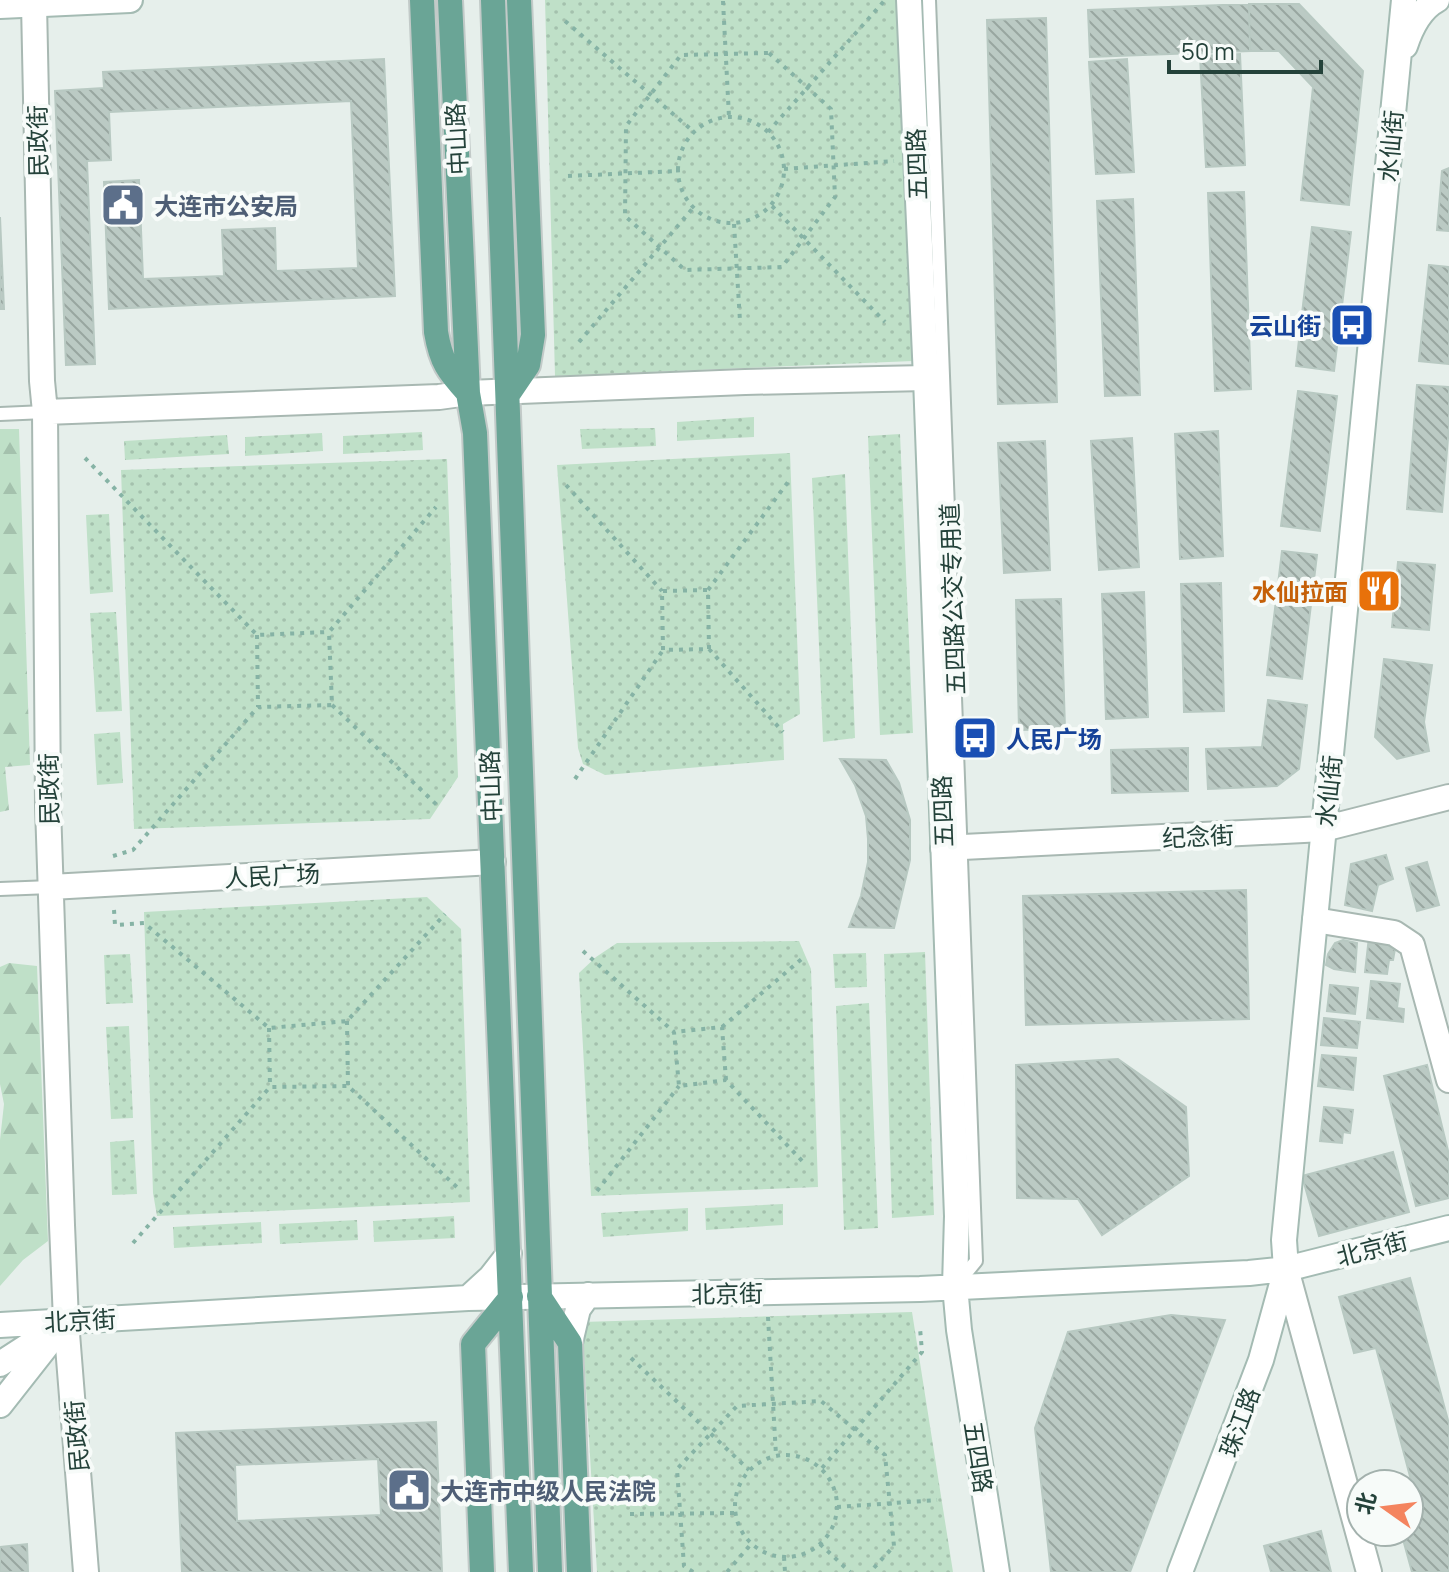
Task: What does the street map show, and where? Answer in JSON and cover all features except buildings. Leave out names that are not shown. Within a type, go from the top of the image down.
[{"type":"main road","points":[[422,0],[436,332],[446,370],[468,393]]},
{"type":"main road","name":"中山路","points":[[450,0],[468,393],[475,433],[521,1572]]},
{"type":"main road","name":"中山路","points":[[493,0],[550,1572]]},
{"type":"main road","points":[[509,393],[528,365],[533,335],[519,0]]},
{"type":"main road","points":[[539,1296],[570,1343],[579,1572]]},
{"type":"main road","points":[[482,1572],[473,1344],[511,1297]]},
{"type":"street","points":[[0,6],[130,0]]},
{"type":"street","name":"五四路","points":[[909,0],[952,847],[957,1216],[955,1286],[959,1330],[997,1572]]},
{"type":"street","points":[[1397,0],[1397,75]]},
{"type":"street","name":"水仙街","points":[[1369,1572],[1286,1269],[1284,1240],[1404,0]]},
{"type":"street","points":[[1397,75],[1415,20],[1432,1],[1437,0]]},
{"type":"street","name":"民政街","points":[[34,4],[45,412],[51,887],[66,1321],[86,1572]]},
{"type":"street","points":[[45,412],[745,382],[926,378]]},
{"type":"street","name":"纪念街","points":[[952,847],[1323,829],[1449,797]]},
{"type":"street","name":"人民广场","points":[[51,887],[493,862]]},
{"type":"street","points":[[1315,920],[1394,933],[1412,945],[1449,1080]]},
{"type":"street","name":"北京街","points":[[0,1325],[468,1298],[955,1286],[1286,1269],[1449,1228]]},
{"type":"street","points":[[468,1298],[491,1277],[509,1254]]},
{"type":"street","name":"珠江路","points":[[1180,1572],[1261,1360],[1286,1269]]},
{"type":"street","points":[[570,1343],[578,1309],[588,1295]]},
{"type":"street","points":[[0,1364],[66,1321]]},
{"type":"street","points":[[0,1405],[66,1321]]},
{"type":"lane","name":"五四路公交专用道","points":[[929,0],[952,847]]},
{"type":"lane","points":[[0,414],[45,412]]},
{"type":"lane","points":[[0,889],[51,887]]},
{"type":"path","points":[[768,132],[885,0]]},
{"type":"path","points":[[723,1],[729,117]]},
{"type":"path","points":[[565,21],[694,132]]},
{"type":"path","points":[[769,53],[831,109],[835,197],[782,267],[685,270],[625,216],[626,126],[681,55],[726,54],[769,53]]},
{"type":"path","points":[[729,117],[743,118],[768,132],[777,142],[784,169],[783,182],[771,205],[761,215],[734,224],[705,217],[693,208],[685,197],[678,171],[685,143],[694,132],[704,124],[729,117]]},
{"type":"path","points":[[784,169],[900,161]]},
{"type":"path","points":[[568,176],[678,171]]},
{"type":"path","points":[[771,205],[885,322]]},
{"type":"path","points":[[579,342],[693,208]]},
{"type":"path","points":[[734,224],[740,321]]},
{"type":"path","points":[[85,458],[257,635],[258,707],[133,850],[113,856]]},
{"type":"path","points":[[783,732],[709,649],[708,590],[791,478]]},
{"type":"path","points":[[566,485],[662,591],[663,650],[575,779]]},
{"type":"path","points":[[436,507],[329,632],[332,705],[438,806]]},
{"type":"path","points":[[662,591],[708,590]]},
{"type":"path","points":[[257,635],[329,632]]},
{"type":"path","points":[[663,650],[709,649]]},
{"type":"path","points":[[258,707],[332,705]]},
{"type":"path","points":[[114,910],[115,925],[144,923],[269,1028],[347,1021],[445,914]]},
{"type":"path","points":[[583,951],[674,1032],[679,1086],[597,1191]]},
{"type":"path","points":[[674,1032],[722,1027],[804,957]]},
{"type":"path","points":[[347,1021],[348,1086]]},
{"type":"path","points":[[722,1027],[726,1080],[804,1163]]},
{"type":"path","points":[[133,1243],[270,1087],[269,1028]]},
{"type":"path","points":[[679,1086],[726,1080]]},
{"type":"path","points":[[270,1087],[348,1086],[460,1190]]},
{"type":"path","points":[[768,1317],[776,1455]]},
{"type":"path","points":[[822,1469],[922,1352],[920,1328]]},
{"type":"path","points":[[631,1358],[749,1470]]},
{"type":"path","points":[[693,1572],[684,1566],[677,1469],[737,1406],[821,1401],[885,1455],[894,1546],[870,1572]]},
{"type":"path","points":[[776,1455],[800,1457],[822,1469],[836,1493],[837,1507],[835,1520],[820,1544],[809,1551],[784,1557],[761,1551],[752,1544],[741,1530],[735,1513],[740,1483],[749,1470],[776,1455]]},
{"type":"path","points":[[837,1507],[937,1500]]},
{"type":"path","points":[[630,1514],[735,1513]]},
{"type":"path","points":[[727,1572],[752,1544]]},
{"type":"path","points":[[820,1544],[850,1572]]},
{"type":"path","points":[[784,1557],[785,1572]]},
{"type":"green space","points":[[545,0],[900,0],[913,361],[555,376]]},
{"type":"green space","points":[[754,417],[754,437],[677,441],[677,422]]},
{"type":"green space","points":[[655,428],[656,446],[582,449],[580,429]]},
{"type":"green space","points":[[0,429],[19,429],[30,765],[5,767],[9,810],[0,812]]},
{"type":"green space","points":[[422,432],[423,450],[343,454],[343,436]]},
{"type":"green space","points":[[322,433],[323,451],[245,456],[245,437]]},
{"type":"green space","points":[[900,434],[913,733],[880,735],[868,436]]},
{"type":"green space","points":[[227,435],[229,454],[125,460],[124,441]]},
{"type":"green space","points":[[790,453],[800,714],[783,724],[784,760],[605,775],[583,764],[578,748],[557,465]]},
{"type":"green space","points":[[447,459],[458,777],[430,819],[134,829],[121,470]]},
{"type":"green space","points":[[845,474],[855,738],[823,742],[812,478]]},
{"type":"green space","points":[[109,514],[113,592],[90,594],[86,515]]},
{"type":"green space","points":[[116,612],[122,711],[96,712],[90,613]]},
{"type":"green space","points":[[120,732],[123,783],[97,785],[94,734]]},
{"type":"green space","points":[[427,897],[461,929],[470,1202],[157,1216],[153,1193],[144,912]]},
{"type":"green space","points":[[799,941],[811,969],[818,1187],[591,1196],[579,973],[617,943]]},
{"type":"green space","points":[[925,952],[934,1215],[892,1218],[884,954]]},
{"type":"green space","points":[[866,953],[867,987],[835,988],[833,954]]},
{"type":"green space","points":[[130,954],[133,1003],[106,1004],[104,955]]},
{"type":"green space","points":[[9,963],[37,966],[48,1241],[23,1260],[0,1286],[0,1140],[4,1104],[0,1084],[0,967]]},
{"type":"green space","points":[[869,1003],[878,1228],[844,1230],[836,1006]]},
{"type":"green space","points":[[129,1026],[133,1118],[111,1119],[106,1027]]},
{"type":"green space","points":[[134,1140],[137,1194],[112,1195],[110,1142]]},
{"type":"green space","points":[[783,1204],[783,1225],[706,1230],[705,1208]]},
{"type":"green space","points":[[688,1208],[688,1231],[603,1237],[601,1213]]},
{"type":"green space","points":[[454,1216],[455,1238],[374,1242],[373,1221]]},
{"type":"green space","points":[[357,1220],[358,1240],[280,1244],[279,1224]]},
{"type":"green space","points":[[261,1222],[262,1243],[174,1248],[173,1227]]},
{"type":"green space","points":[[912,1312],[953,1572],[597,1572],[582,1322]]},
{"type":"place","name":"大连市公安局","points":[[123,205]]},
{"type":"place","name":"云山街","points":[[1352,325]]},
{"type":"place","name":"水仙拉面","points":[[1379,591]]},
{"type":"place","name":"人民广场","points":[[975,738]]},
{"type":"place","name":"大连市中级人民法院","points":[[409,1490]]}]
